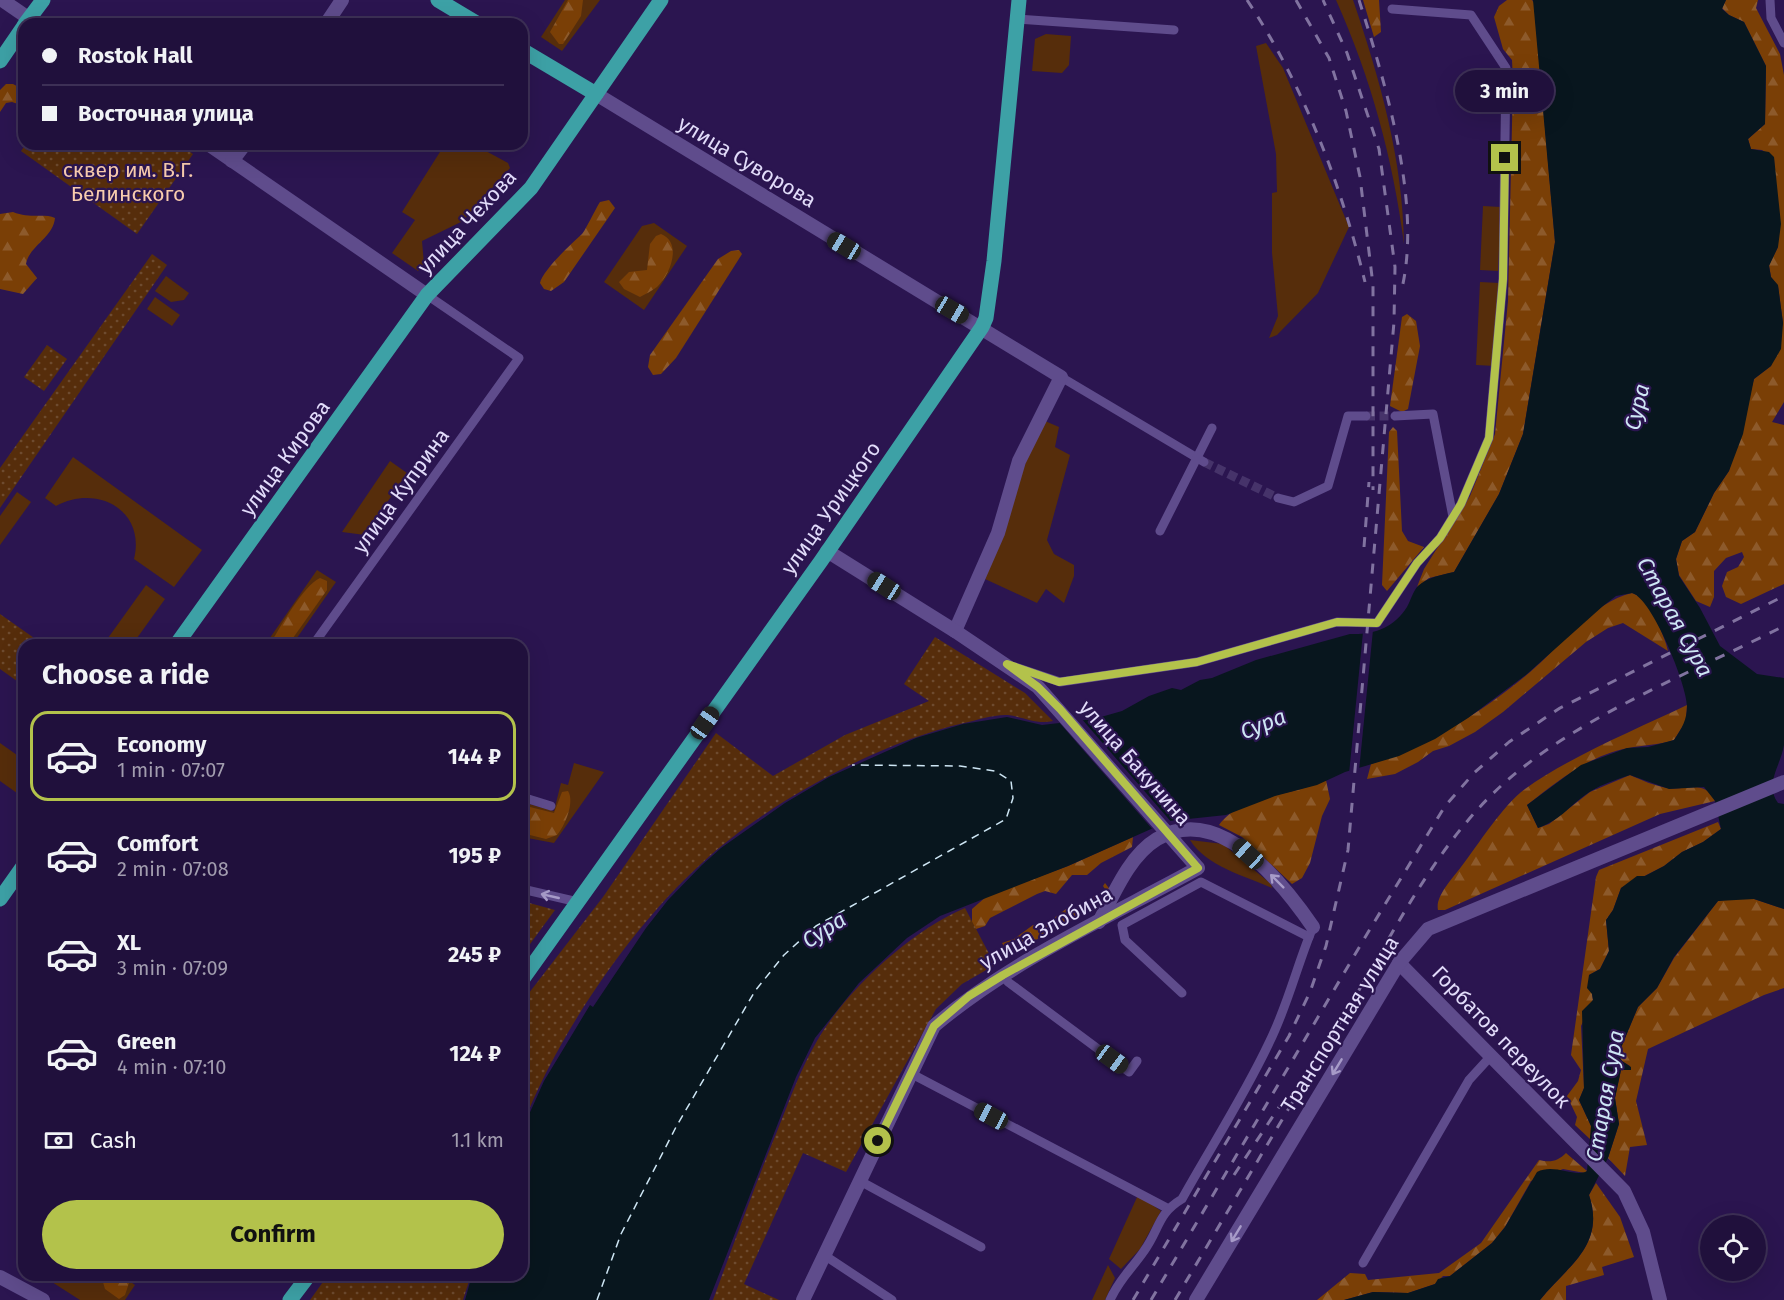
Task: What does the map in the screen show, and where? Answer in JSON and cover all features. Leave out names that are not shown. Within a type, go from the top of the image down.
[{"type":"main road","points":[[2,0],[23,18]]},
{"type":"main road","points":[[32,18],[43,0]]},
{"type":"main road","points":[[330,18],[342,0]]},
{"type":"main road","points":[[438,0],[468,18]]},
{"type":"main road","name":"улица Чехова","points":[[428,295],[531,188],[661,0]]},
{"type":"main road","name":"улица Урицкого","points":[[528,969],[578,902],[827,551],[982,327],[986,318],[994,261],[1019,0]]},
{"type":"main road","points":[[0,61],[18,37]]},
{"type":"main road","name":"улица Суворова","points":[[528,54],[1061,377]]},
{"type":"main road","points":[[216,150],[428,295]]},
{"type":"main road","points":[[232,161],[240,150]]},
{"type":"main road","name":"улица Кирова","points":[[180,639],[428,295]]},
{"type":"main road","points":[[955,631],[998,533],[1019,461],[1061,377]]},
{"type":"main road","name":"улица Бакунина","points":[[827,551],[1007,664],[1038,687],[1060,709],[1198,868]]},
{"type":"main road","name":"Транспортная улица","points":[[1196,1300],[1399,963],[1428,929],[1784,782]]},
{"type":"main road","points":[[1099,922],[1129,868],[1142,852],[1157,839],[1190,829],[1215,833],[1234,842],[1293,898],[1311,932]]},
{"type":"main road","name":"улица Злобина","points":[[803,1300],[934,1026],[969,996],[1003,975],[1198,868]]},
{"type":"main road","points":[[0,899],[18,874]]},
{"type":"main road","name":"Горбатов переулок","points":[[1399,963],[1624,1191],[1643,1232],[1660,1300]]},
{"type":"main road","points":[[0,1277],[43,1300]]},
{"type":"main road","points":[[290,1300],[304,1281]]},
{"type":"street","points":[[1770,0],[1771,18],[1784,43]]},
{"type":"street","points":[[1007,664],[1059,682],[1197,662],[1337,622],[1377,623],[1417,563],[1440,538],[1453,517],[1489,438],[1503,279],[1506,68],[1471,15],[1392,9]]},
{"type":"street","points":[[1017,19],[1174,30]]},
{"type":"street","name":"улица Куприна","points":[[317,639],[519,358],[428,295]]},
{"type":"street","points":[[1061,377],[1201,459]]},
{"type":"street","points":[[1395,416],[1433,414],[1453,517]]},
{"type":"street","points":[[1278,498],[1294,502],[1328,486],[1348,416],[1366,416]]},
{"type":"street","points":[[1160,531],[1201,459],[1212,428]]},
{"type":"street","points":[[528,800],[551,806]]},
{"type":"street","points":[[1110,1300],[1120,1278],[1145,1250],[1167,1208],[1182,1199],[1269,1043],[1296,979],[1311,932],[1201,882],[1122,925],[1125,940],[1182,993]]},
{"type":"street","points":[[528,891],[578,902]]},
{"type":"street","points":[[1003,975],[1008,982],[1129,1071],[1137,1061]]},
{"type":"street","points":[[1363,1263],[1469,1080],[1490,1057]]},
{"type":"street","points":[[910,1073],[1167,1208]]},
{"type":"street","points":[[860,1181],[981,1247]]},
{"type":"street","points":[[824,1255],[891,1300]]},
{"type":"green space","points":[[565,0],[600,0],[562,51],[541,37]]},
{"type":"green space","points":[[568,0],[583,0],[581,16],[563,44],[559,44],[550,32]]},
{"type":"green space","points":[[1336,0],[1353,0],[1381,90],[1395,151],[1403,213],[1404,244],[1394,181],[1379,119],[1360,59]]},
{"type":"green space","points":[[1363,0],[1379,0],[1381,32],[1374,37]]},
{"type":"green space","points":[[1507,0],[1532,0],[1534,3],[1555,242],[1523,434],[1499,494],[1454,572],[1429,578],[1417,587],[1424,569],[1470,496],[1495,434],[1508,301],[1513,81],[1512,60],[1503,49],[1494,17],[1499,6]]},
{"type":"green space","points":[[1726,0],[1758,0],[1756,8],[1780,54],[1784,75],[1784,402],[1772,422],[1784,425],[1784,584],[1741,604],[1726,597],[1722,586],[1727,572],[1738,567],[1744,557],[1742,552],[1726,558],[1714,571],[1714,597],[1710,607],[1696,601],[1679,575],[1676,559],[1682,541],[1695,532],[1714,493],[1729,471],[1754,379],[1771,366],[1783,323],[1778,286],[1771,277],[1769,265],[1778,247],[1774,158],[1762,150],[1751,149],[1748,139],[1765,124],[1766,66],[1744,22],[1729,15],[1722,8]]},
{"type":"green space","points":[[1046,34],[1071,36],[1069,65],[1062,73],[1032,71],[1035,39]]},
{"type":"green space","points":[[1266,43],[1283,68],[1349,227],[1318,293],[1277,335],[1269,338],[1278,316],[1272,253],[1272,193],[1277,192],[1276,154],[1256,46]]},
{"type":"green space","points":[[6,84],[18,87],[18,104],[6,103],[0,112],[0,90]]},
{"type":"green space","name":"сквер им. В.Г. Белинского","points":[[187,150],[193,154],[137,234],[21,151]]},
{"type":"green space","points":[[441,150],[484,150],[508,163],[510,168],[463,221],[422,241],[424,264],[418,271],[392,253],[415,220],[402,212]]},
{"type":"green space","points":[[609,200],[615,208],[564,282],[551,291],[544,289],[540,283],[546,271],[583,233],[600,202]]},
{"type":"green space","points":[[1483,206],[1501,207],[1498,271],[1480,270]]},
{"type":"green space","points":[[13,212],[55,218],[50,231],[28,258],[26,264],[37,278],[23,294],[0,289],[0,214]]},
{"type":"green space","points":[[654,223],[687,246],[644,310],[604,282],[642,226]]},
{"type":"green space","points":[[661,234],[668,238],[671,244],[673,252],[670,267],[657,287],[640,297],[624,289],[619,282],[629,272],[647,270],[650,244],[656,236]]},
{"type":"green space","points":[[739,250],[742,254],[676,358],[661,374],[653,375],[648,367],[650,355],[718,259],[731,251]]},
{"type":"green space","points":[[152,254],[167,265],[0,508],[0,468]]},
{"type":"green space","points":[[166,276],[189,293],[184,300],[171,302],[155,291]]},
{"type":"green space","points":[[1480,282],[1499,283],[1495,366],[1476,365]]},
{"type":"green space","points":[[155,297],[180,315],[172,326],[147,309]]},
{"type":"green space","points":[[1407,314],[1416,321],[1420,346],[1408,409],[1402,412],[1390,406],[1402,317]]},
{"type":"green space","points":[[47,345],[67,359],[44,391],[24,377]]},
{"type":"green space","points":[[1045,421],[1059,427],[1055,447],[1070,455],[1047,540],[1054,554],[1074,565],[1074,576],[1064,603],[1046,589],[1037,603],[985,579],[1029,453]]},
{"type":"green space","points":[[1393,427],[1397,431],[1402,531],[1408,541],[1424,547],[1387,591],[1382,585],[1389,432]]},
{"type":"green space","points":[[73,457],[202,550],[174,587],[134,559],[136,542],[133,527],[115,506],[102,500],[87,498],[72,500],[56,506],[45,498]]},
{"type":"green space","points":[[390,461],[407,473],[365,535],[342,532]]},
{"type":"green space","points":[[17,492],[31,502],[0,545],[0,516]]},
{"type":"green space","points":[[317,570],[336,582],[296,639],[269,639]]},
{"type":"green space","points":[[320,578],[327,581],[327,590],[292,639],[274,639],[300,598]]},
{"type":"green space","points":[[146,585],[165,599],[136,639],[107,639]]},
{"type":"green space","points":[[1632,593],[1650,609],[1660,627],[1668,651],[1623,623],[1608,628],[1586,642],[1503,712],[1475,732],[1449,746],[1433,751],[1395,774],[1367,779],[1371,764],[1433,738],[1474,714],[1529,673],[1577,627],[1604,605]]},
{"type":"green space","points":[[0,614],[35,639],[18,639],[18,682],[0,669]]},
{"type":"green space","points":[[935,637],[1025,693],[1053,721],[1041,722],[997,715],[930,732],[860,760],[825,778],[758,819],[728,841],[675,889],[622,951],[554,1057],[528,1113],[528,994],[603,897],[716,733],[773,776],[845,735],[929,701],[904,684]]},
{"type":"green space","points":[[1687,705],[1686,721],[1674,740],[1628,748],[1600,757],[1574,771],[1527,805],[1538,828],[1549,824],[1590,792],[1630,775],[1667,788],[1700,788],[1711,794],[1715,801],[1660,814],[1445,910],[1438,910],[1439,899],[1449,882],[1500,815],[1525,789],[1582,755]]},
{"type":"green space","points":[[0,743],[18,756],[18,794],[0,781]]},
{"type":"green space","points":[[574,763],[604,772],[554,843],[528,838],[528,804],[554,811],[561,783],[568,785]]},
{"type":"green space","points":[[1326,780],[1330,799],[1322,816],[1310,863],[1302,878],[1292,884],[1242,837],[1219,825],[1241,807],[1255,801]]},
{"type":"green space","points":[[568,791],[570,801],[568,814],[557,835],[546,839],[528,834],[528,806],[554,813],[562,792]]},
{"type":"green space","points":[[1718,822],[1721,829],[1703,842],[1682,852],[1664,866],[1621,888],[1613,910],[1606,920],[1609,951],[1600,969],[1589,975],[1593,1000],[1581,1026],[1584,1088],[1579,1100],[1591,1126],[1591,1140],[1575,1125],[1577,1117],[1567,1096],[1578,1081],[1581,1070],[1571,1055],[1596,877],[1599,870]]},
{"type":"green space","points":[[1133,837],[1132,847],[1101,863],[1087,875],[1072,875],[1056,894],[1045,891],[1037,894],[990,918],[985,926],[976,929],[972,926],[972,909],[987,896],[1068,866]]},
{"type":"green space","points":[[1190,840],[1223,844],[1271,884],[1272,888],[1216,863],[1206,857]]},
{"type":"green space","points":[[1105,883],[1111,891],[1108,899],[1048,934],[1008,953],[1002,943],[1014,939],[1033,925],[1046,924],[1066,909],[1080,907],[1091,902],[1094,895],[1100,899],[1107,892],[1103,886]]},
{"type":"green space","points":[[1739,898],[1754,899],[1784,909],[1784,988],[1648,1049],[1636,1101],[1647,1145],[1630,1147],[1625,1176],[1608,1158],[1619,1124],[1615,1098],[1621,1070],[1630,1066],[1618,1055],[1638,1007],[1657,988],[1674,958],[1718,901]]},
{"type":"green space","points":[[528,903],[555,910],[528,947]]},
{"type":"green space","points":[[965,908],[995,965],[962,984],[936,1009],[846,1172],[803,1153],[744,1284],[779,1300],[713,1300],[791,1095],[817,1041],[845,1002],[902,946],[944,918]]},
{"type":"green space","points":[[1566,1153],[1587,1171],[1585,1173],[1563,1169],[1531,1181],[1505,1227],[1492,1243],[1450,1276],[1443,1276],[1435,1284],[1408,1293],[1373,1292],[1344,1300],[1317,1300],[1350,1273],[1365,1274],[1368,1280],[1439,1273],[1481,1243],[1539,1160],[1554,1161]]},
{"type":"green space","points":[[1596,1183],[1620,1217],[1634,1257],[1602,1267],[1604,1275],[1566,1286],[1566,1300],[1540,1300],[1572,1265],[1588,1242],[1593,1213],[1589,1195]]},
{"type":"green space","points":[[1138,1195],[1161,1211],[1140,1249],[1121,1269],[1109,1259]]},
{"type":"green space","points":[[1108,1265],[1115,1278],[1105,1300],[1092,1300]]},
{"type":"green space","points":[[50,1281],[129,1281],[135,1285],[125,1300],[80,1300]]},
{"type":"green space","points":[[101,1281],[129,1283],[125,1295],[119,1299],[105,1289]]},
{"type":"green space","points":[[324,1281],[469,1281],[463,1300],[310,1300]]},
{"type":"water","points":[[1533,0],[1726,0],[1722,9],[1744,22],[1766,66],[1765,124],[1748,139],[1751,149],[1769,152],[1774,157],[1781,224],[1778,247],[1769,266],[1771,277],[1778,285],[1783,323],[1781,349],[1771,366],[1754,379],[1743,434],[1729,471],[1714,493],[1695,532],[1682,541],[1676,559],[1679,576],[1700,608],[1720,646],[1757,674],[1784,678],[1784,745],[1773,789],[1778,803],[1784,804],[1784,909],[1754,899],[1718,901],[1674,957],[1657,988],[1638,1007],[1618,1055],[1631,1067],[1631,1070],[1621,1070],[1615,1098],[1619,1124],[1608,1158],[1589,1195],[1593,1213],[1588,1242],[1572,1265],[1540,1300],[1344,1300],[1373,1292],[1408,1293],[1435,1284],[1438,1279],[1450,1276],[1492,1243],[1505,1227],[1537,1172],[1550,1169],[1577,1173],[1587,1171],[1591,1126],[1579,1100],[1584,1088],[1582,1011],[1593,1000],[1587,988],[1589,975],[1600,969],[1609,951],[1606,920],[1613,910],[1621,888],[1637,876],[1645,876],[1664,866],[1682,852],[1703,842],[1721,829],[1715,801],[1704,787],[1669,789],[1630,775],[1591,791],[1560,816],[1538,828],[1527,805],[1581,765],[1627,748],[1648,747],[1674,740],[1682,728],[1687,706],[1675,662],[1649,610],[1640,598],[1632,593],[1616,596],[1527,674],[1468,718],[1435,739],[1399,756],[1345,772],[1317,785],[1275,796],[1226,815],[1169,821],[1068,866],[940,916],[907,938],[859,983],[815,1038],[796,1077],[709,1300],[465,1300],[470,1281],[528,1281],[528,1117],[544,1081],[590,1005],[593,1007],[646,928],[668,900],[721,848],[785,803],[829,777],[916,738],[963,724],[1007,717],[1042,725],[1094,719],[1122,711],[1149,696],[1172,688],[1181,690],[1200,680],[1212,678],[1256,660],[1350,634],[1382,629],[1402,614],[1418,586],[1430,578],[1454,572],[1499,494],[1523,434],[1555,242]]},
{"type":"pier","points":[[1373,630],[1359,771],[1349,774],[1363,632]]},
{"type":"pier","points":[[1080,717],[1173,824],[1154,831],[1057,720]]},
{"type":"ferry route","points":[[597,1300],[621,1234],[676,1127],[755,991],[784,955],[816,926],[1006,819],[1013,798],[1011,781],[995,771],[960,766],[852,765]]},
{"type":"tunnel","points":[[1366,416],[1395,416]]},
{"type":"tunnel","points":[[1204,462],[1278,498]]},
{"type":"railway","points":[[1247,0],[1267,32],[1303,100],[1332,172],[1365,282]]},
{"type":"railway","points":[[1296,0],[1329,58],[1346,111],[1360,177],[1373,285],[1373,490]]},
{"type":"railway","points":[[1133,1300],[1289,1036],[1310,992],[1326,946],[1348,850],[1394,322],[1395,267],[1379,149],[1347,53],[1323,0]]},
{"type":"railway","points":[[1359,0],[1380,68],[1398,143],[1404,181],[1407,255],[1402,288]]},
{"type":"railway","points":[[1364,547],[1369,482]]},
{"type":"railway","points":[[1151,1300],[1445,806],[1474,773],[1509,742],[1560,708],[1784,596]]},
{"type":"railway","points":[[1175,1300],[1421,885],[1458,832],[1479,807],[1532,761],[1600,717],[1784,626]]},
{"type":"railway","points":[[1234,1175],[1289,1092]]},
{"type":"route","points":[[878,1141],[934,1026],[969,996],[1198,868],[1060,709],[1038,687],[1007,664],[1059,682],[1197,662],[1337,622],[1377,623],[1417,563],[1440,538],[1461,504],[1489,438],[1498,360],[1503,279],[1505,158]]},
{"type":"water label","name":"Сура","points":[[1637,407]]},
{"type":"water label","name":"Старая Сура","points":[[1675,617]]},
{"type":"water label","name":"Сура","points":[[1263,724]]},
{"type":"water label","name":"Сура","points":[[824,930]]},
{"type":"water label","name":"Старая Сура","points":[[1605,1096]]}]
